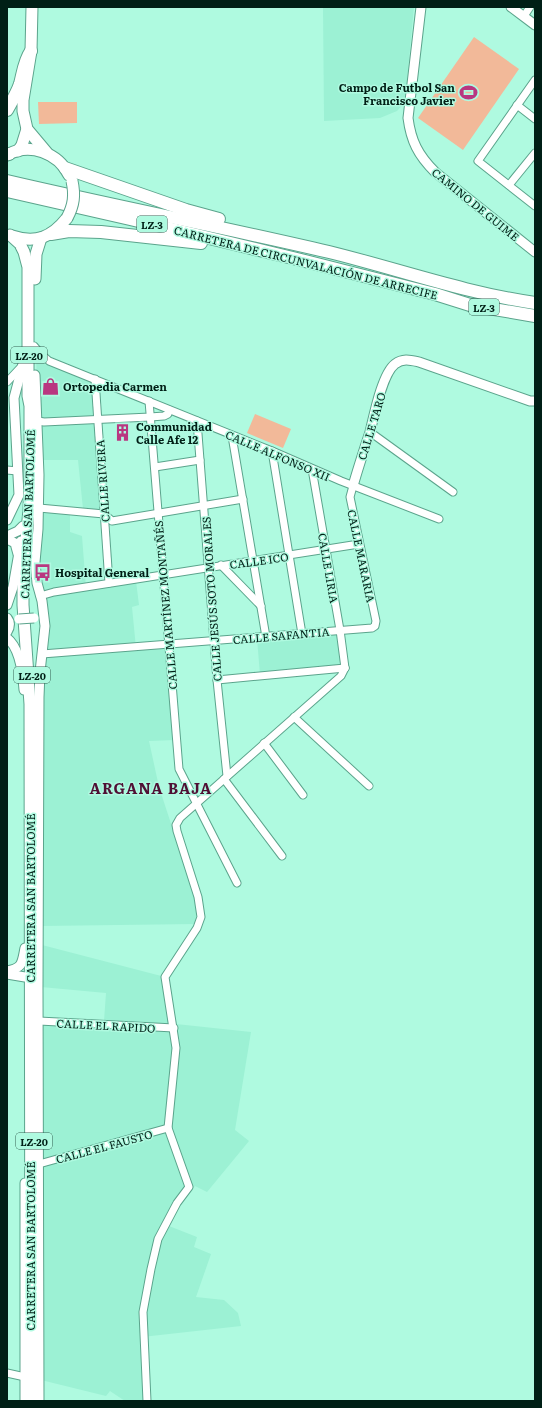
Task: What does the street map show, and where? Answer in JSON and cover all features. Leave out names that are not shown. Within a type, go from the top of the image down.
[{"type":"highway","points":[[7,110],[20,83],[26,58],[31,51]]},
{"type":"highway","name":"LZ-3","points":[[65,168],[186,210],[296,240],[327,252]]},
{"type":"highway","name":"CARRETERA DE CIRCUNVALACIÓN DE ARRECIFE","points":[[7,181],[327,252],[506,299],[535,303]]},
{"type":"highway","name":"CARRETERA DE CIRCUNVALACIÓN DE ARRECIFE","points":[[7,192],[130,219],[297,259],[470,304],[535,316]]},
{"type":"highway","name":"LZ-3","points":[[46,236],[69,232],[101,232],[189,241],[297,259]]},
{"type":"main road","points":[[32,7],[31,51],[23,100],[23,111],[27,129],[48,154]]},
{"type":"main road","points":[[10,154],[22,145],[27,129]]},
{"type":"main road","points":[[10,154],[33,150],[48,154],[54,157],[65,168],[72,181],[74,190],[72,210],[68,218],[60,227],[46,236]]},
{"type":"main road","name":"LZ-20","points":[[9,234],[20,239],[31,240],[46,236]]},
{"type":"main road","name":"CARRETERA SAN BARTOLOMÉ","points":[[9,234],[20,244],[26,257],[28,267],[29,314],[32,345]]},
{"type":"main road","name":"CARRETERA SAN BARTOLOMÉ","points":[[32,1401],[30,1186],[30,704],[23,605],[23,570],[29,510],[30,406],[28,396],[36,254],[46,236]]},
{"type":"main road","points":[[23,364],[32,345]]},
{"type":"main road","name":"LZ-20","points":[[32,345],[35,375]]},
{"type":"main road","name":"CARRETERA SAN BARTOLOMÉ","points":[[32,1401],[33,705],[27,604],[27,570],[32,510],[35,375]]},
{"type":"main road","points":[[30,1096],[26,1145],[30,1186]]},
{"type":"street","name":"CAMINO DE GUIME","points":[[421,7],[408,118],[410,133],[425,162],[435,172],[535,252]]},
{"type":"street","points":[[511,7],[535,25]]},
{"type":"street","points":[[524,16],[530,7]]},
{"type":"street","points":[[535,80],[478,161],[535,206]]},
{"type":"street","points":[[517,105],[535,119]]},
{"type":"street","points":[[509,185],[535,153]]},
{"type":"street","name":"CALLE ALFONSO XII","points":[[32,345],[49,361],[272,451],[353,486],[439,519]]},
{"type":"street","name":"CALLE TARO","points":[[353,486],[380,394],[391,368],[394,364],[402,360],[412,361],[533,402]]},
{"type":"street","points":[[7,382],[23,364]]},
{"type":"street","points":[[7,520],[19,495],[14,398],[23,364]]},
{"type":"street","name":"CARRETERA SAN BARTOLOMÉ","points":[[35,375],[38,421],[39,508],[35,562],[45,626],[39,705],[39,1401]]},
{"type":"street","name":"CALLE RIVERA","points":[[94,379],[109,583]]},
{"type":"street","name":"CARRETERA SAN BARTOLOMÉ","points":[[7,605],[13,587],[19,555],[28,396]]},
{"type":"street","name":"CALLE MARTÍNEZ MONTAÑÉS","points":[[149,401],[162,576],[179,769],[237,883]]},
{"type":"street","points":[[38,421],[97,420],[164,416],[168,414],[169,410]]},
{"type":"street","name":"CALLE JESÚS SOTO MORALES","points":[[197,421],[216,680],[226,778]]},
{"type":"street","points":[[370,432],[453,492]]},
{"type":"street","points":[[232,436],[266,637]]},
{"type":"street","points":[[272,451],[302,634]]},
{"type":"street","points":[[155,467],[200,460]]},
{"type":"street","name":"CALLE LIRIA","points":[[312,468],[340,630],[345,668]]},
{"type":"street","points":[[7,470],[17,474]]},
{"type":"street","points":[[7,510],[12,503],[17,474]]},
{"type":"street","name":"CALLE MARARIA","points":[[353,486],[350,497],[376,621],[375,626]]},
{"type":"street","points":[[39,508],[104,514],[112,521],[243,499]]},
{"type":"street","points":[[7,524],[13,531],[20,529]]},
{"type":"street","points":[[19,555],[15,543],[7,537],[20,529]]},
{"type":"street","name":"CALLE ICO","points":[[40,596],[54,592],[109,583],[162,576],[208,567],[359,544]]},
{"type":"street","points":[[221,565],[261,606]]},
{"type":"street","points":[[7,632],[10,627],[8,619],[44,616]]},
{"type":"street","name":"CALLE SAFANTIA","points":[[42,654],[168,643],[302,634],[372,628],[375,626]]},
{"type":"street","name":"CARRETERA SAN BARTOLOMÉ","points":[[7,638],[14,645],[18,654],[24,686],[25,709],[25,1401]]},
{"type":"street","points":[[216,680],[345,668]]},
{"type":"street","points":[[147,1401],[143,1312],[151,1269],[158,1238],[177,1203],[189,1187],[168,1128],[176,1048],[165,977],[197,928],[201,917],[198,897],[176,824],[180,818],[341,676],[345,668]]},
{"type":"street","points":[[294,717],[369,786]]},
{"type":"street","points":[[264,743],[303,795]]},
{"type":"street","points":[[226,778],[282,856]]},
{"type":"street","points":[[7,973],[18,968],[22,964],[25,948]]},
{"type":"street","points":[[7,973],[25,977]]},
{"type":"street","name":"CALLE EL RAPIDO","points":[[39,1021],[174,1028]]},
{"type":"street","name":"CALLE EL FAUSTO","points":[[39,1164],[168,1128]]},
{"type":"street","points":[[7,1373],[25,1377]]},
{"type":"shaded area","points":[[323,7],[414,7],[405,102],[397,111],[380,118],[324,121]]},
{"type":"shaded area","name":"Campo de Futbol San Francisco Javier","points":[[474,37],[519,69],[463,150],[418,118]]},
{"type":"shaded area","points":[[38,102],[77,102],[77,123],[39,124]]},
{"type":"shaded area","points":[[36,359],[46,361],[93,381],[102,512],[83,509],[78,460],[41,460]]},
{"type":"shaded area","points":[[255,414],[291,429],[283,448],[247,433]]},
{"type":"shaded area","points":[[40,510],[70,512],[70,532],[82,536],[86,588],[136,581],[139,605],[132,607],[136,648],[167,645],[175,740],[149,741],[159,787],[196,900],[196,924],[41,926],[42,715],[45,610],[39,584]]},
{"type":"shaded area","points":[[339,631],[344,667],[260,675],[257,638]]},
{"type":"shaded area","points":[[42,945],[169,978],[176,1024],[251,1032],[235,1130],[249,1141],[207,1192],[195,1186],[182,1203],[169,1226],[197,1237],[194,1247],[211,1254],[196,1297],[224,1300],[238,1313],[241,1326],[142,1337],[144,1401],[125,1401],[110,1391],[106,1396],[41,1380],[42,1018],[104,1021],[106,993],[41,987]]},
{"type":"place","name":"Campo de Futbol San Francisco Javier","points":[[468,93]]},
{"type":"place","name":"Ortopedia Carmen","points":[[50,386]]},
{"type":"place","name":"Communidad Calle Afe 12","points":[[123,432]]},
{"type":"place","name":"Hospital General","points":[[42,572]]},
{"type":"district","name":"ARGANA BAJA","points":[[151,787]]}]
